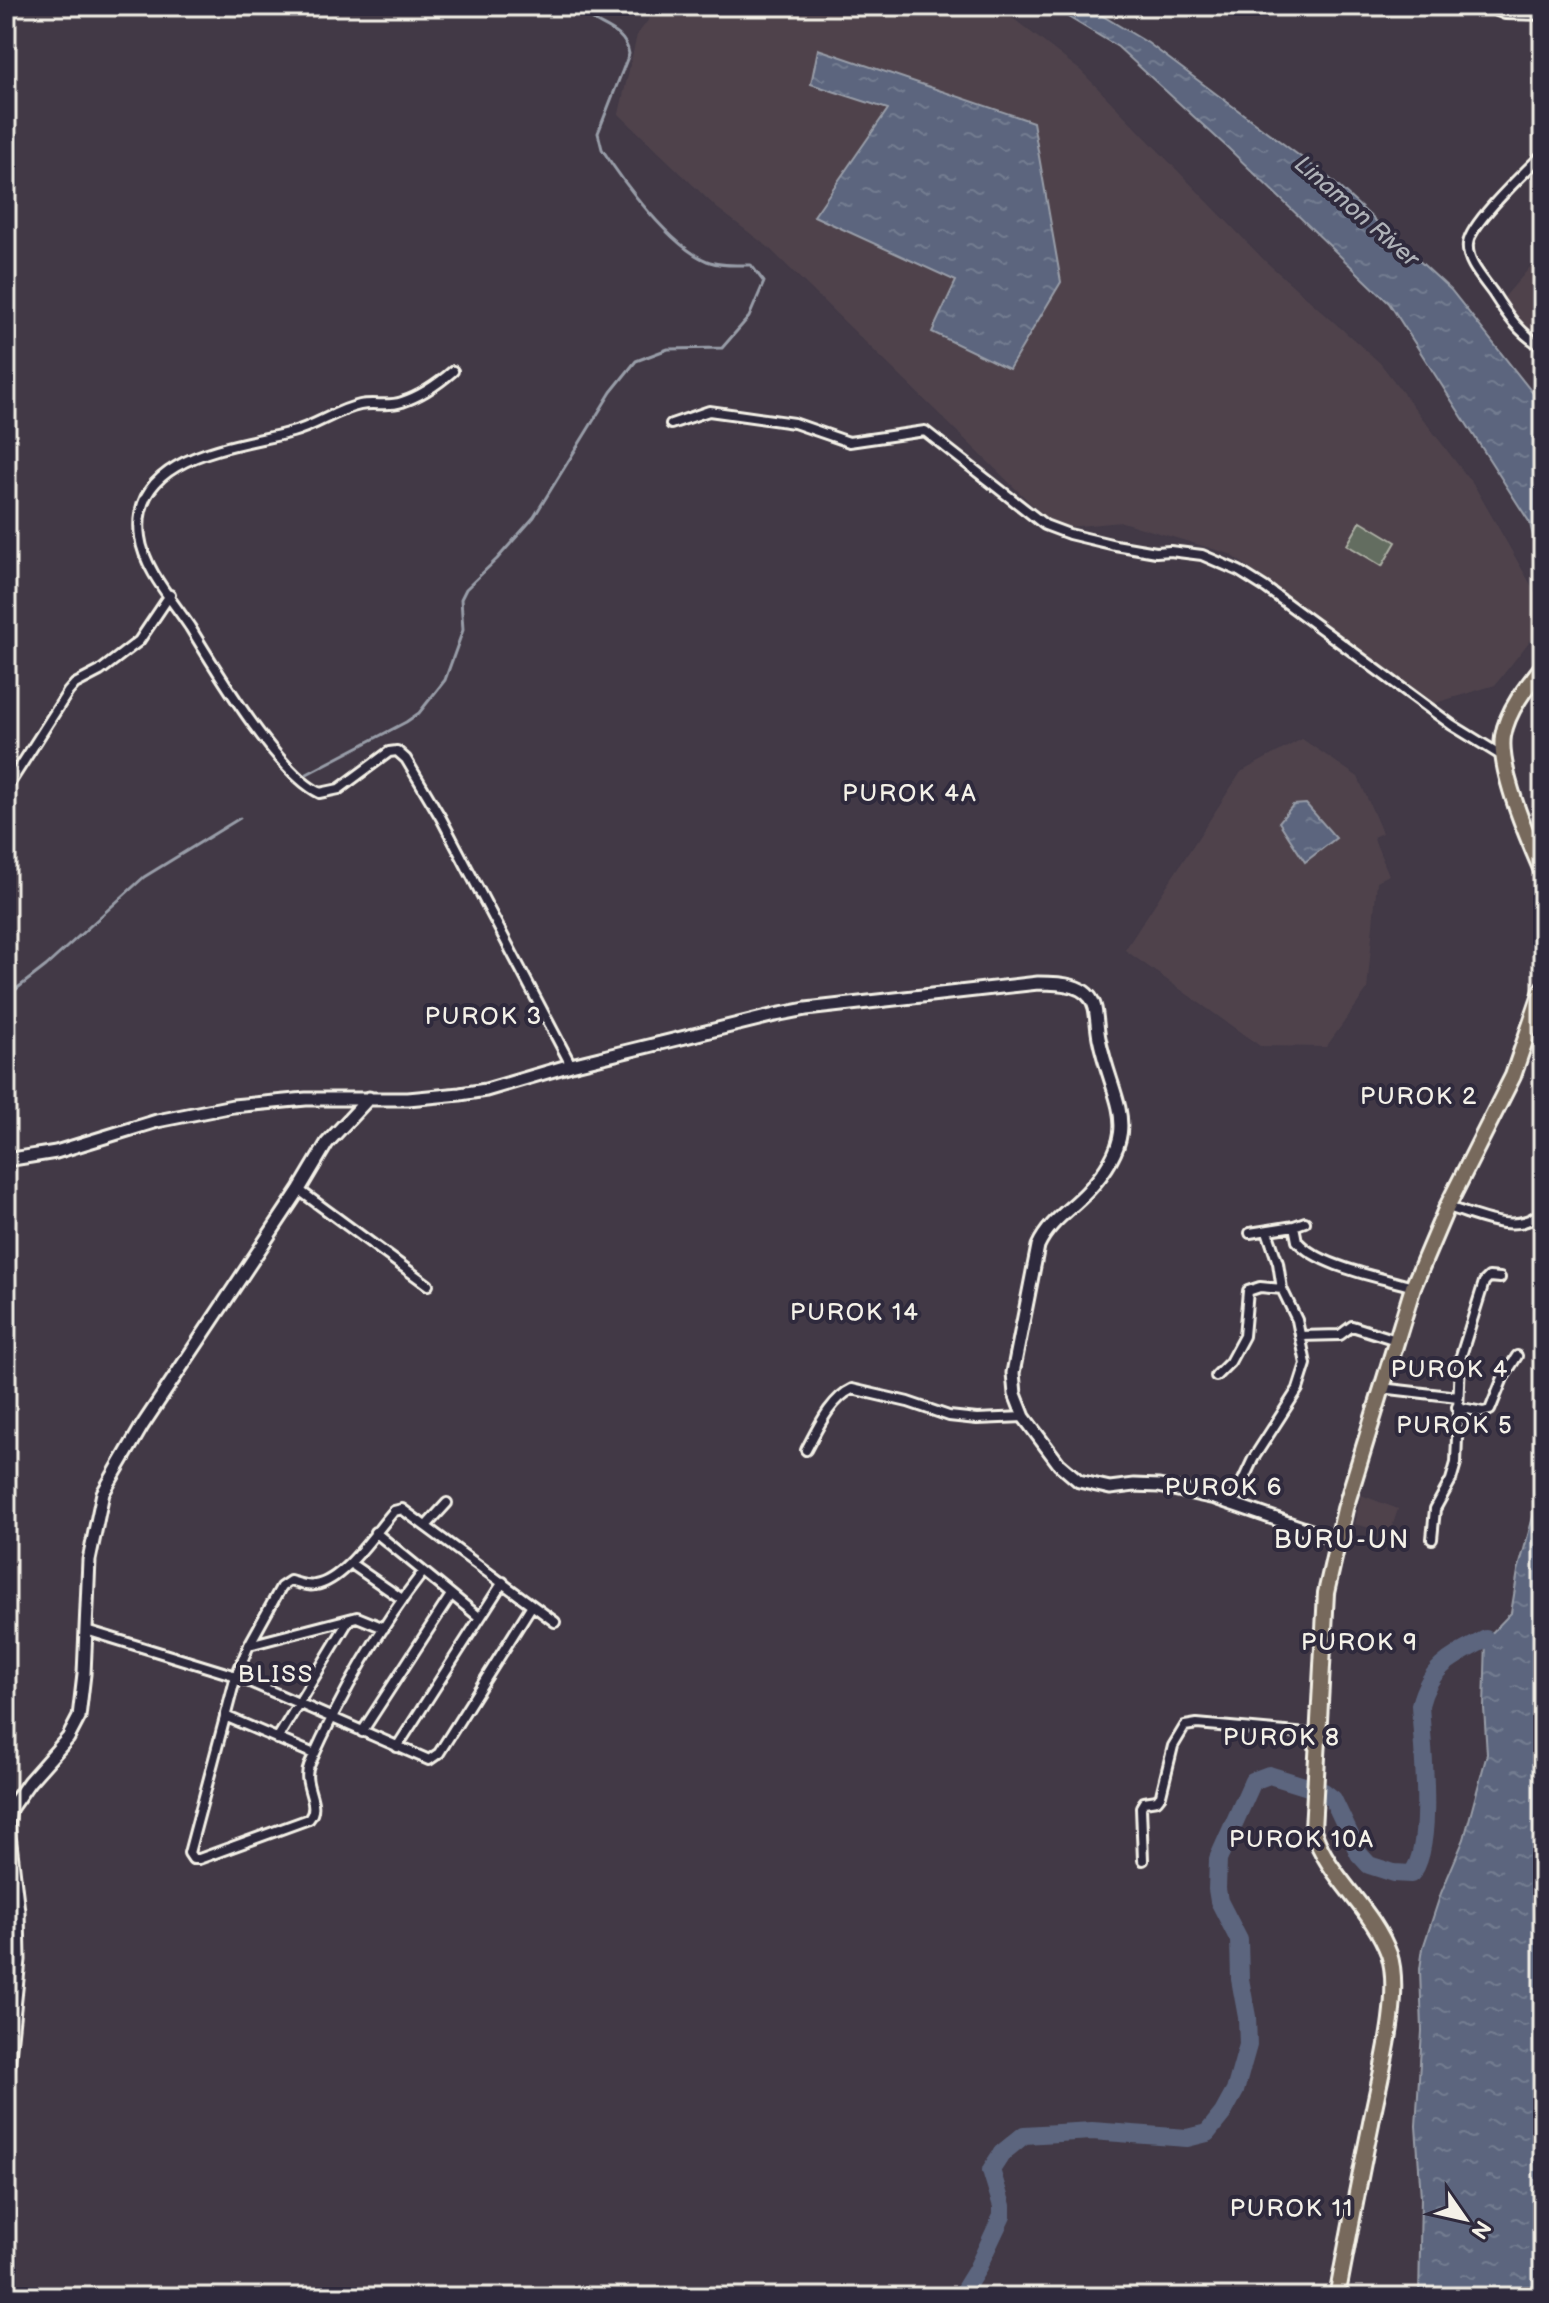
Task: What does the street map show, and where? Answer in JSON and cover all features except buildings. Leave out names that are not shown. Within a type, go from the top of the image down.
[{"type":"highway","points":[[1543,666],[1524,693],[1503,737],[1507,774],[1525,831],[1543,873]]},
{"type":"highway","points":[[1337,2297],[1386,2049],[1394,1975],[1379,1933],[1344,1888],[1319,1847],[1313,1830],[1326,1593],[1337,1540],[1380,1387],[1413,1287],[1447,1207],[1513,1076],[1543,988]]},
{"type":"main road","points":[[1491,6],[1505,12],[1543,13]]},
{"type":"street","points":[[1543,154],[1484,216],[1471,234],[1468,245],[1475,267],[1511,319],[1527,337],[1543,347]]},
{"type":"street","points":[[453,371],[437,385],[405,402],[356,406],[295,431],[212,451],[188,460],[158,479],[140,513],[140,540],[154,570],[232,695],[290,770],[311,788],[320,793],[339,789],[389,752],[397,751],[406,759],[456,846],[571,1065]]},
{"type":"street","points":[[671,424],[709,411],[794,423],[849,442],[925,431],[1045,525],[1115,545],[1202,555],[1239,571],[1452,725],[1505,757]]},
{"type":"street","points":[[6,789],[68,692],[75,684],[100,671],[139,641],[170,595]]},
{"type":"street","points":[[6,1160],[56,1152],[157,1121],[265,1101],[408,1099],[486,1090],[571,1065],[806,1009],[1038,983],[1071,986],[1088,995],[1095,1007],[1101,1046],[1120,1107],[1121,1133],[1098,1178],[1048,1227],[1038,1246],[1013,1373],[1015,1394],[1024,1417],[1059,1464],[1079,1481],[1101,1487],[1159,1486],[1232,1504],[1337,1540]]},
{"type":"street","points":[[6,2086],[19,1960],[18,1911],[8,1826],[10,1809],[68,1738],[79,1717],[89,1560],[103,1493],[142,1426],[327,1143],[369,1098]]},
{"type":"street","points":[[299,1190],[428,1285]]},
{"type":"street","points":[[1447,1207],[1515,1224],[1527,1223],[1543,1210]]},
{"type":"street","points":[[1250,1233],[1305,1222]]},
{"type":"street","points":[[1294,1226],[1299,1245],[1322,1258],[1413,1287]]},
{"type":"street","points":[[1232,1504],[1253,1459],[1303,1377],[1306,1364],[1297,1320],[1282,1289],[1278,1263],[1267,1231]]},
{"type":"street","points":[[1432,1539],[1435,1509],[1451,1480],[1456,1463],[1460,1359],[1480,1293],[1487,1279],[1500,1278]]},
{"type":"street","points":[[1216,1376],[1230,1362],[1244,1336],[1248,1291],[1260,1287],[1282,1289]]},
{"type":"street","points":[[1300,1336],[1340,1335],[1352,1326],[1396,1340]]},
{"type":"street","points":[[1457,1407],[1483,1412],[1490,1410],[1507,1370],[1517,1356]]},
{"type":"street","points":[[1380,1387],[1458,1397]]},
{"type":"street","points":[[806,1450],[828,1412],[845,1392],[852,1389],[908,1402],[949,1416],[977,1419],[1024,1417]]},
{"type":"street","points":[[426,1526],[447,1503]]},
{"type":"street","points":[[423,1572],[384,1628],[331,1718],[314,1754],[307,1771],[307,1785],[314,1807],[309,1819],[193,1859],[189,1853],[236,1676],[249,1645],[285,1582],[305,1586],[326,1582],[350,1563],[398,1508],[555,1622]]},
{"type":"street","points":[[375,1532],[479,1617]]},
{"type":"street","points":[[350,1563],[402,1599]]},
{"type":"street","points":[[397,1747],[503,1582]]},
{"type":"street","points":[[362,1732],[451,1595]]},
{"type":"street","points":[[86,1630],[236,1676],[429,1760],[439,1753],[532,1605]]},
{"type":"street","points":[[249,1645],[360,1617],[384,1628]]},
{"type":"street","points":[[277,1739],[349,1619]]},
{"type":"street","points":[[225,1716],[314,1754]]},
{"type":"street","points":[[1143,1860],[1142,1804],[1160,1798],[1173,1746],[1185,1726],[1197,1724],[1319,1735]]},
{"type":"shaded area","points":[[659,6],[997,6],[1081,71],[1265,261],[1380,363],[1475,487],[1543,606],[1543,624],[1495,685],[1432,704],[1230,554],[1122,522],[1056,528],[768,247],[717,208],[619,114],[637,35]]},
{"type":"shaded area","points":[[1533,264],[1543,272],[1543,342],[1521,329],[1501,301]]},
{"type":"shaded area","points":[[1302,739],[1358,777],[1382,833],[1373,837],[1389,875],[1377,881],[1367,990],[1326,1047],[1260,1046],[1125,950],[1241,772]]},
{"type":"shaded area","points":[[1361,1495],[1398,1509],[1390,1533],[1354,1524]]},
{"type":"green space","points":[[1361,521],[1396,542],[1382,566],[1347,545]]},
{"type":"water","name":"Linamon River","points":[[1046,6],[1086,6],[1148,43],[1329,178],[1451,290],[1543,406],[1543,563],[1538,559],[1530,523],[1389,303],[1118,47]]},
{"type":"water","points":[[818,49],[1033,122],[1061,282],[1009,369],[932,332],[956,281],[814,216],[888,109],[811,84]]},
{"type":"water","points":[[1306,804],[1336,838],[1305,862],[1279,822],[1293,805]]},
{"type":"water","points":[[1543,1481],[1543,2297],[1419,2297],[1421,2197],[1416,2126],[1423,1948],[1441,1893],[1464,1839],[1487,1754],[1484,1708],[1486,1639],[1511,1613],[1518,1571]]},
{"type":"waterway","points":[[307,774],[419,713],[445,680],[463,630],[461,599],[466,589],[534,517],[611,392],[636,361],[668,349],[722,348],[749,317],[764,282],[751,265],[712,263],[678,242],[635,195],[602,149],[598,133],[629,54],[621,37],[593,20],[590,6]]},
{"type":"waterway","points":[[6,997],[46,966],[144,877],[240,818]]},
{"type":"waterway","points":[[960,2297],[1002,2216],[991,2170],[1002,2153],[1024,2135],[1092,2131],[1187,2138],[1207,2133],[1223,2113],[1235,2091],[1248,2045],[1239,1940],[1219,1901],[1218,1859],[1253,1781],[1269,1775],[1324,1792],[1333,1799],[1359,1854],[1369,1865],[1394,1873],[1411,1874],[1423,1843],[1425,1819],[1420,1705],[1424,1692],[1444,1664],[1486,1639]]},
{"type":"district","name":"PUROK 4A","points":[[910,793]]},
{"type":"district","name":"PUROK 3","points":[[484,1016]]},
{"type":"district","name":"PUROK 2","points":[[1419,1096]]},
{"type":"district","name":"PUROK 14","points":[[855,1312]]},
{"type":"district","name":"PUROK 4","points":[[1450,1369]]},
{"type":"district","name":"PUROK 5","points":[[1455,1425]]},
{"type":"district","name":"PUROK 6","points":[[1224,1487]]},
{"type":"district","name":"BURU-UN","points":[[1342,1539]]},
{"type":"district","name":"PUROK 9","points":[[1360,1642]]},
{"type":"district","name":"BLISS","points":[[276,1674]]},
{"type":"district","name":"PUROK 8","points":[[1282,1737]]},
{"type":"district","name":"PUROK 10A","points":[[1302,1839]]},
{"type":"district","name":"PUROK 11","points":[[1292,2208]]}]
